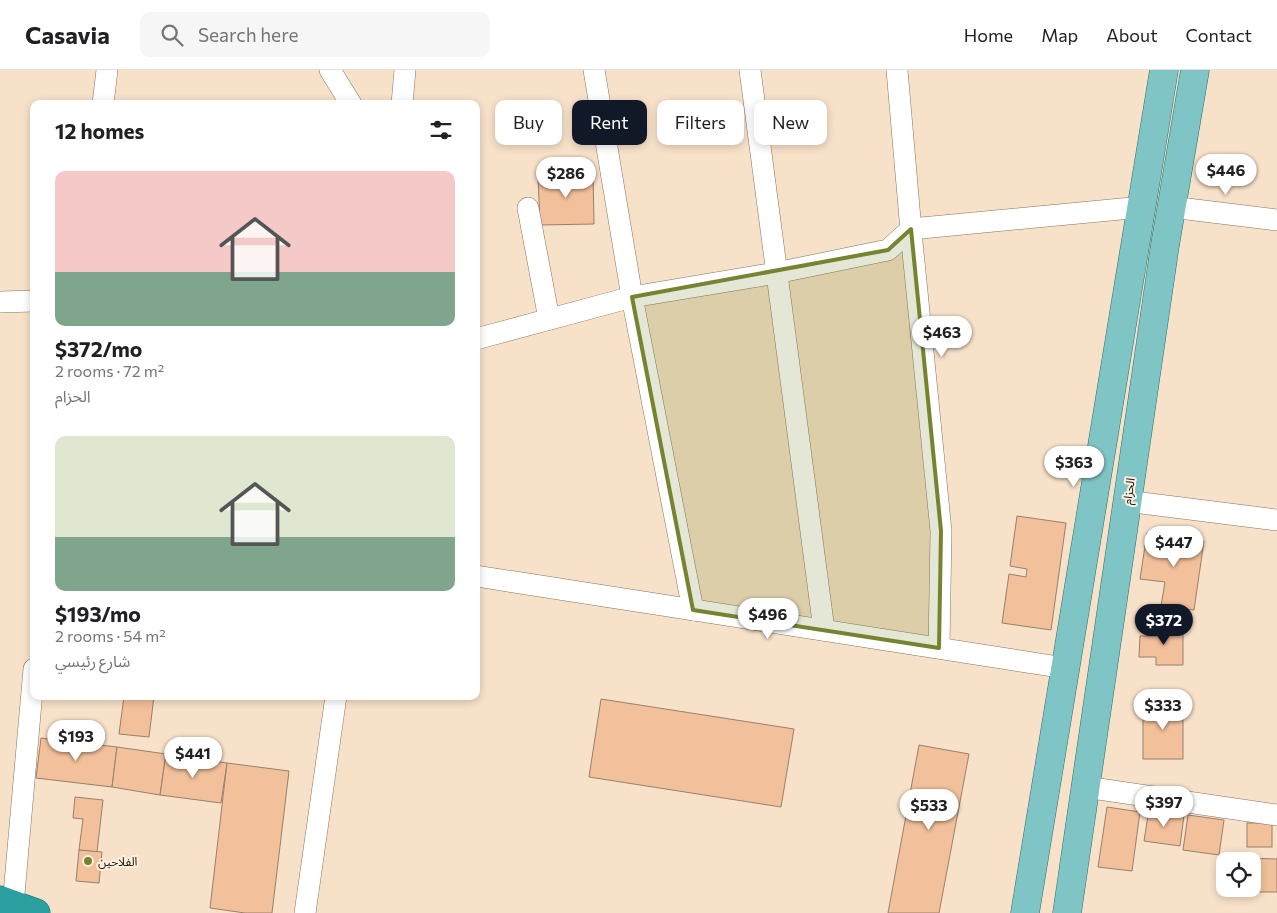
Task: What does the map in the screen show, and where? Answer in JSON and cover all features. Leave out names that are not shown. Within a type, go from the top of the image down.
[{"type":"main road","points":[[1024,913],[1164,70]]},
{"type":"main road","name":"الحزام","points":[[1066,913],[1164,244],[1194,70]]},
{"type":"street","points":[[103,100],[107,70]]},
{"type":"street","points":[[330,70],[349,100]]},
{"type":"street","points":[[402,100],[405,70]]},
{"type":"street","points":[[594,70],[632,297],[693,610]]},
{"type":"street","points":[[750,70],[824,630]]},
{"type":"street","points":[[897,70],[941,531],[939,648]]},
{"type":"street","points":[[480,338],[632,297],[776,273],[888,250],[911,229],[1142,207]]},
{"type":"street","points":[[1171,207],[1277,220]]},
{"type":"street","points":[[528,208],[549,319]]},
{"type":"street","points":[[0,302],[30,301]]},
{"type":"street","points":[[1126,501],[1277,520]]},
{"type":"street","points":[[480,577],[1065,668]]},
{"type":"street","points":[[16,906],[32,700]]},
{"type":"street","points":[[305,913],[335,700]]},
{"type":"street","points":[[1085,786],[1277,815]]},
{"type":"highlighted area","points":[[911,229],[941,531],[939,648],[693,610],[632,297],[888,250]]},
{"type":"building","points":[[593,173],[594,224],[540,225],[538,175]]},
{"type":"building","points":[[1017,516],[1066,523],[1051,630],[1002,623],[1009,574],[1026,577],[1027,569],[1010,566]]},
{"type":"building","points":[[1147,533],[1204,541],[1194,610],[1161,606],[1165,582],[1140,579]]},
{"type":"building","points":[[1156,627],[1183,627],[1183,665],[1156,665],[1156,657],[1139,657],[1140,636],[1156,636]]},
{"type":"building","points":[[601,699],[794,729],[781,807],[589,777]]},
{"type":"building","points":[[123,700],[154,700],[149,737],[119,734]]},
{"type":"building","points":[[1143,702],[1183,702],[1183,759],[1143,759]]},
{"type":"building","points":[[41,738],[117,747],[112,787],[36,778]]},
{"type":"building","points":[[919,745],[969,754],[939,913],[888,913]]},
{"type":"building","points":[[117,747],[166,754],[160,795],[112,787]]},
{"type":"building","points":[[166,754],[227,763],[221,803],[160,795]]},
{"type":"building","points":[[227,763],[289,771],[272,913],[245,913],[210,908]]},
{"type":"building","points":[[75,797],[103,800],[97,852],[79,850],[83,819],[73,818]]},
{"type":"building","points":[[1107,807],[1140,812],[1132,871],[1098,867]]},
{"type":"building","points":[[1149,809],[1184,815],[1180,846],[1144,841]]},
{"type":"building","points":[[1188,815],[1224,820],[1219,852],[1216,852],[1216,855],[1183,850]]},
{"type":"building","points":[[1247,823],[1272,823],[1272,847],[1247,847]]},
{"type":"building","points":[[79,850],[102,852],[99,883],[76,881]]},
{"type":"building","points":[[1261,859],[1277,859],[1277,892],[1261,892]]},
{"type":"place","name":"الفلاحين","points":[[88,861]]}]
